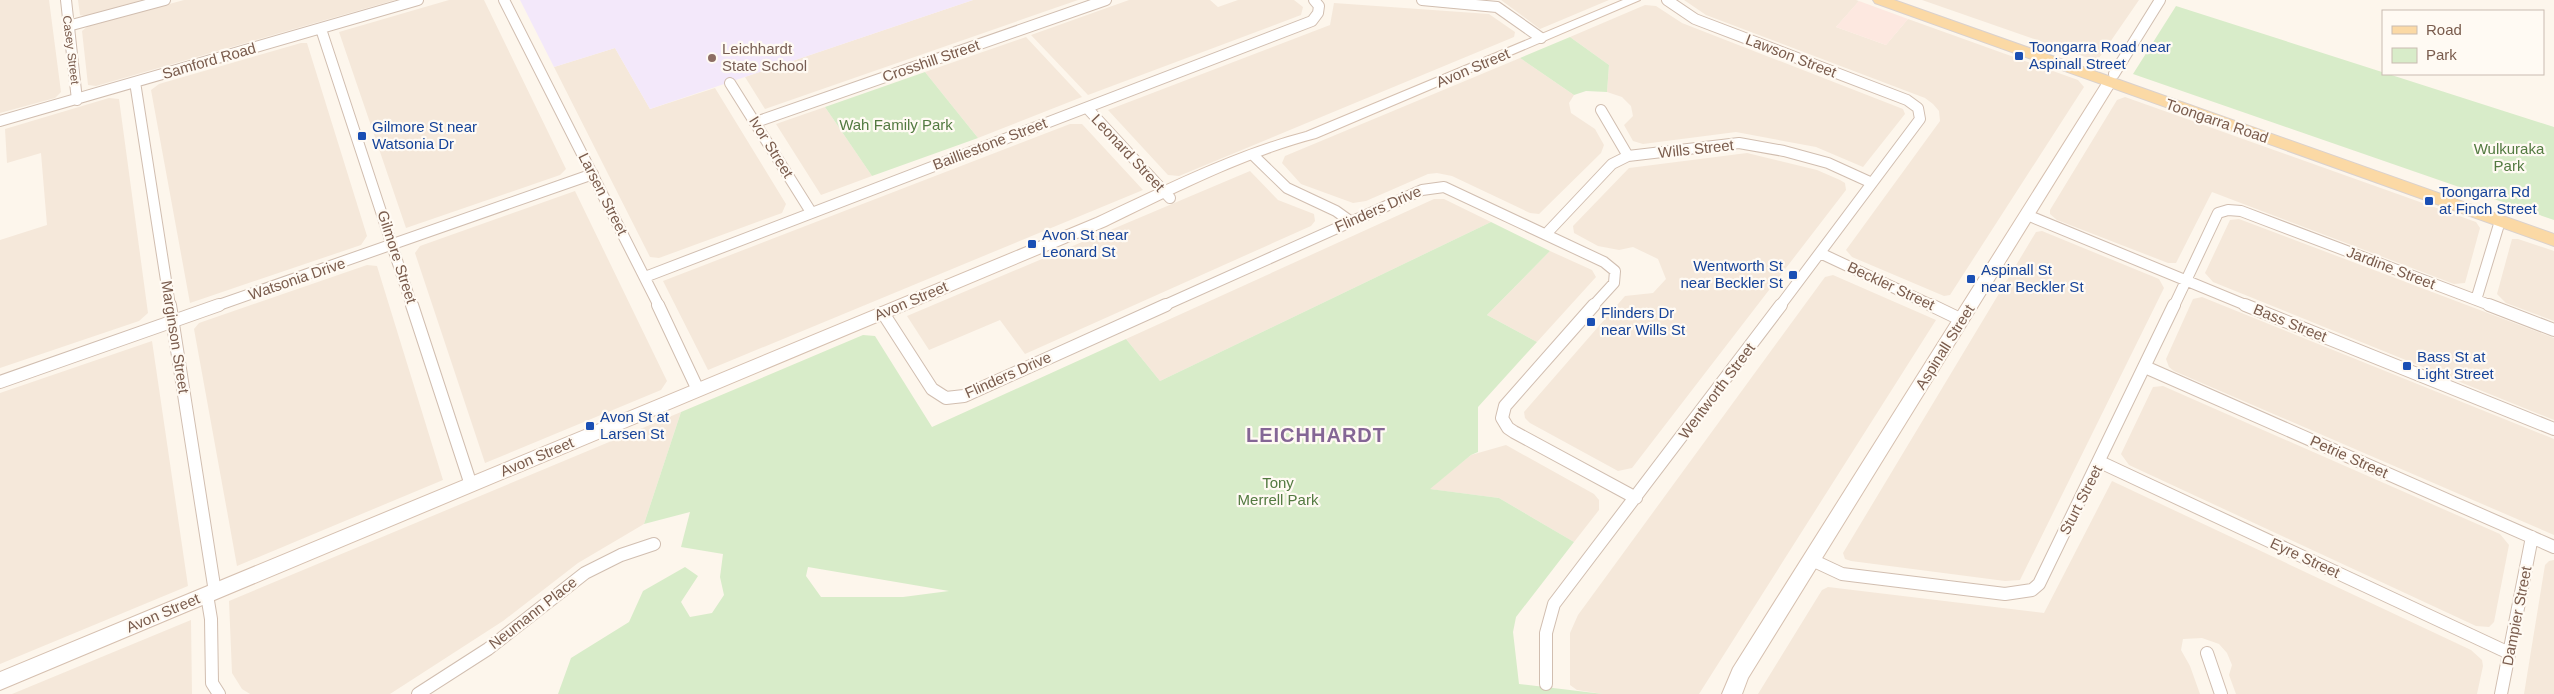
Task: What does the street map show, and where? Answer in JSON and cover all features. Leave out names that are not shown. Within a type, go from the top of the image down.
[{"type":"main road","name":"Toongarra Road","points":[[1880,0],[2554,230]]},
{"type":"main road","name":"Toongarra Road","points":[[1906,0],[2111,79],[2554,240]]},
{"type":"street","name":"Casey Street","points":[[66,0],[77,100]]},
{"type":"street","points":[[68,26],[165,0]]},
{"type":"street","name":"Samford Road","points":[[0,122],[418,0]]},
{"type":"street","name":"Larsen Street","points":[[504,0],[645,277],[698,390]]},
{"type":"street","name":"Crosshill Street","points":[[756,122],[1106,0]]},
{"type":"street","name":"Bailliestone Street","points":[[645,277],[1312,21],[1318,14],[1319,6],[1314,0]]},
{"type":"street","points":[[1422,0],[1497,7],[1541,38]]},
{"type":"street","name":"Avon Street","points":[[0,681],[1101,222],[1257,158],[1292,148],[1311,135],[1634,0]]},
{"type":"street","name":"Lawson Street","points":[[1667,0],[1694,19],[1907,100],[1918,108]]},
{"type":"street","name":"Aspinall Street","points":[[1732,694],[1740,674],[2160,0]]},
{"type":"street","name":"Gilmore Street","points":[[321,29],[471,485]]},
{"type":"street","name":"Marginson Street","points":[[135,82],[173,322],[211,593]]},
{"type":"street","name":"Ivor Street","points":[[730,83],[811,212]]},
{"type":"street","name":"Leonard Street","points":[[1087,108],[1167,195]]},
{"type":"street","name":"Wentworth Street","points":[[1546,684],[1548,616],[1554,604],[1636,498],[1920,118],[1918,108]]},
{"type":"street","points":[[1601,110],[1628,156]]},
{"type":"street","name":"Wills Street","points":[[1546,234],[1612,164],[1628,156],[1739,144],[1784,151],[1828,163],[1872,183]]},
{"type":"street","points":[[1257,158],[1287,188],[1336,211],[1350,221]]},
{"type":"street","name":"Watsonia Drive","points":[[0,382],[593,174]]},
{"type":"street","name":"Flinders Drive","points":[[883,313],[932,389],[946,398],[964,396],[1350,221],[1428,188],[1439,186],[1453,190],[1609,264],[1615,272],[1615,279],[1505,406],[1502,418],[1508,428],[1514,432],[1636,498]]},
{"type":"street","name":"Sturt Street","points":[[1812,560],[1842,574],[2005,594],[2032,590],[2038,584],[2100,462],[2218,213],[2228,210]]},
{"type":"street","name":"Jardine Street","points":[[2228,210],[2242,211],[2554,330]]},
{"type":"street","name":"Bass Street","points":[[2027,215],[2185,281],[2554,429]]},
{"type":"street","points":[[2476,300],[2500,221]]},
{"type":"street","name":"Beckler Street","points":[[1820,252],[1962,320]]},
{"type":"street","name":"Petrie Street","points":[[2145,367],[2554,547]]},
{"type":"street","name":"Eyre Street","points":[[2100,462],[2509,653]]},
{"type":"street","name":"Dampier Street","points":[[2501,694],[2532,537]]},
{"type":"street","name":"Neumann Place","points":[[418,694],[488,649],[585,573],[621,555],[654,544]]},
{"type":"street","points":[[211,593],[212,683],[219,694]]},
{"type":"street","points":[[2206,653],[2221,694]]},
{"type":"shaded area","points":[[0,0],[49,0],[61,92],[55,98],[0,113]]},
{"type":"shaded area","points":[[78,0],[144,0],[85,16],[80,15]]},
{"type":"shaded area","points":[[184,0],[395,0],[96,86],[88,85],[82,31],[88,26]]},
{"type":"shaded area","points":[[449,0],[484,0],[566,169],[560,175],[406,228],[339,32]]},
{"type":"shaded area","name":"Leichhardt State School","points":[[520,0],[973,0],[650,109],[615,48],[554,67]]},
{"type":"shaded area","points":[[973,0],[1078,0],[765,109],[745,77]]},
{"type":"shaded area","points":[[1129,0],[1210,0],[1218,7],[1238,0],[1294,0],[1303,7],[1301,15],[1088,95],[1031,35]]},
{"type":"shaded area","points":[[1501,0],[1609,0],[1540,29]]},
{"type":"shaded area","points":[[1684,0],[1856,0],[1859,1],[1836,27],[1886,45],[1908,19],[2078,80],[2084,87],[1950,295],[1944,296],[1852,257],[1846,250],[1940,121],[1939,111],[1933,104],[1925,98],[1706,15]]},
{"type":"shaded area","points":[[1922,0],[2139,0],[2097,61]]},
{"type":"shaded area","points":[[1859,1],[1908,19],[1886,45],[1836,27]]},
{"type":"shaded area","points":[[1334,3],[1489,14],[1515,32],[1514,37],[1179,176],[1168,175],[1108,110],[1330,25]]},
{"type":"shaded area","points":[[1645,5],[1656,6],[1682,23],[1903,109],[1905,114],[1863,167],[1816,147],[1736,132],[1643,144],[1633,141],[1624,125],[1633,116],[1631,106],[1622,97],[1607,92],[1609,65],[1570,37]]},
{"type":"shaded area","points":[[1026,37],[1082,97],[978,138],[925,72]]},
{"type":"shaded area","points":[[301,43],[307,43],[367,236],[361,245],[190,303],[151,90],[159,84]]},
{"type":"shaded area","points":[[615,48],[650,109],[715,88],[786,204],[782,213],[659,258],[650,257],[554,67]]},
{"type":"shaded area","points":[[1520,58],[1574,95],[1569,103],[1571,113],[1595,129],[1604,145],[1601,153],[1539,214],[1530,213],[1452,176],[1437,173],[1428,174],[1366,201],[1353,203],[1301,184],[1282,163],[1285,156]]},
{"type":"shaded area","points":[[2125,97],[2476,222],[2480,228],[2465,283],[2454,284],[2212,192],[2176,263],[2168,263],[2057,220],[2050,214],[2050,210],[2117,100]]},
{"type":"shaded area","points":[[109,98],[119,99],[148,313],[139,321],[0,368],[0,240],[47,225],[41,153],[7,163],[5,129]]},
{"type":"shaded area","points":[[825,107],[872,176],[821,195],[776,124]]},
{"type":"shaded area","points":[[1070,124],[1082,124],[1143,190],[708,370],[663,281]]},
{"type":"shaded area","points":[[1747,153],[1817,170],[1845,183],[1846,190],[1632,468],[1618,471],[1530,423],[1525,418],[1524,412],[1625,296],[1653,293],[1666,279],[1658,259],[1633,247],[1619,250],[1598,246],[1574,233],[1573,226],[1629,168]]},
{"type":"shaded area","points":[[1250,171],[1278,200],[1314,214],[1315,221],[1311,226],[1025,354],[1000,320],[929,350],[907,316]]},
{"type":"shaded area","points":[[575,191],[667,381],[661,390],[485,463],[415,253],[420,246]]},
{"type":"shaded area","points":[[1434,199],[1444,199],[1491,222],[1160,381],[1126,339]]},
{"type":"shaded area","points":[[2239,219],[2554,338],[2554,420],[2213,282],[2205,273],[2230,220]]},
{"type":"shaded area","points":[[2042,231],[2159,279],[2164,288],[2020,580],[2005,581],[1845,559],[1843,553],[2036,232]]},
{"type":"shaded area","points":[[2512,239],[2518,239],[2554,251],[2554,321],[2506,303],[2497,294]]},
{"type":"shaded area","points":[[1550,251],[1592,270],[1596,277],[1537,342],[1487,315]]},
{"type":"shaded area","points":[[367,265],[377,266],[443,480],[237,566],[194,329],[199,323]]},
{"type":"shaded area","points":[[1833,275],[1936,320],[1699,694],[1603,694],[1577,690],[1570,685],[1570,633],[1578,615],[1825,277]]},
{"type":"shaded area","points":[[2202,297],[2554,439],[2554,535],[2174,371],[2169,367],[2166,359],[2193,299]]},
{"type":"shaded area","points":[[152,341],[188,586],[0,664],[0,393]]},
{"type":"shaded area","points":[[2163,386],[2500,534],[2509,545],[2494,622],[2489,627],[2476,626],[2129,465],[2121,454],[2153,387]]},
{"type":"shaded area","points":[[681,412],[644,524],[578,563],[503,621],[390,694],[250,694],[242,689],[232,673],[229,601]]},
{"type":"shaded area","points":[[1506,445],[1594,494],[1599,500],[1599,510],[1574,542],[1499,498],[1429,489],[1471,455]]},
{"type":"shaded area","points":[[2112,481],[2471,650],[2482,660],[2483,666],[2477,694],[2236,694],[2229,675],[2232,665],[2227,653],[2219,644],[2202,638],[2183,639],[2181,650],[2190,666],[2200,694],[1758,694],[1822,590],[1828,587],[2044,613]]},
{"type":"shaded area","points":[[2554,560],[2554,694],[2524,694],[2545,565],[2549,561]]},
{"type":"shaded area","points":[[191,620],[192,694],[12,694]]},
{"type":"green space","name":"Wulkuraka Park","points":[[2176,6],[2382,72],[2382,75],[2392,75],[2554,127],[2554,220],[2133,74]]},
{"type":"green space","points":[[1570,37],[1609,65],[1607,92],[1586,91],[1574,95],[1520,58]]},
{"type":"green space","name":"Wah Family Park","points":[[925,72],[978,138],[872,176],[825,107]]},
{"type":"green space","name":"Tony Merrell Park","points":[[1491,222],[1550,251],[1487,315],[1537,342],[1478,407],[1478,452],[1471,455],[1430,489],[1499,498],[1574,542],[1516,617],[1513,632],[1519,684],[1603,694],[558,694],[571,658],[629,622],[643,591],[685,567],[698,576],[681,602],[690,617],[712,613],[724,595],[720,577],[723,554],[681,547],[690,512],[644,524],[681,412],[863,335],[875,336],[932,427],[1126,339],[1160,381]],"holes":[[[808,567],[949,591],[903,597],[821,597],[806,576]]]},
{"type":"place","name":"Toongarra Road near Aspinall Street","points":[[2019,56]]},
{"type":"place","name":"Leichhardt State School","points":[[712,58]]},
{"type":"place","name":"Gilmore St near Watsonia Dr","points":[[362,136]]},
{"type":"place","name":"Toongarra Rd at Finch Street","points":[[2429,201]]},
{"type":"place","name":"Avon St near Leonard St","points":[[1032,244]]},
{"type":"place","name":"Wentworth St near Beckler St","points":[[1793,275]]},
{"type":"place","name":"Aspinall St near Beckler St","points":[[1971,279]]},
{"type":"place","name":"Flinders Dr near Wills St","points":[[1591,322]]},
{"type":"place","name":"Bass St at Light Street","points":[[2407,366]]},
{"type":"place","name":"Avon St at Larsen St","points":[[590,426]]},
{"type":"district","name":"LEICHHARDT","points":[[1316,435]]}]
